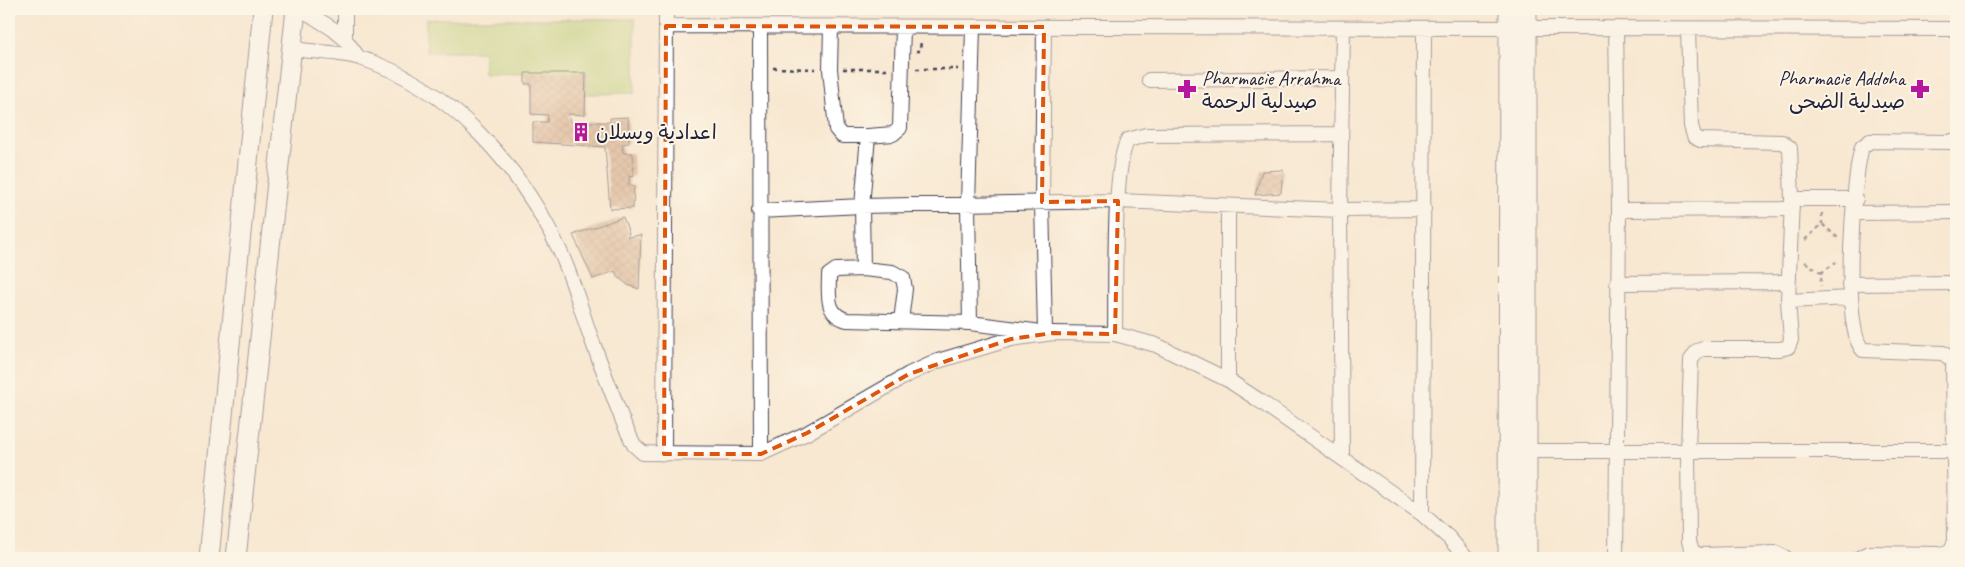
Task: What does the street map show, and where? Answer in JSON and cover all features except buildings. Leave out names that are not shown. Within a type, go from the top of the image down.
[{"type":"street","points":[[209,558],[263,9]]},
{"type":"street","points":[[236,558],[296,9]]},
{"type":"street","points":[[301,9],[333,29],[344,39],[358,57]]},
{"type":"street","points":[[344,39],[345,9]]},
{"type":"street","points":[[664,454],[666,9]]},
{"type":"street","points":[[666,26],[1424,28],[1518,18],[1616,28],[1688,30],[1956,29]]},
{"type":"street","points":[[1508,558],[1508,451],[1518,18]]},
{"type":"street","points":[[1518,18],[1527,452],[1527,558]]},
{"type":"street","points":[[760,27],[761,454]]},
{"type":"street","points":[[831,27],[830,69],[834,120],[838,133],[842,136],[893,134],[900,128],[903,27]]},
{"type":"street","points":[[970,323],[968,204],[973,27]]},
{"type":"street","points":[[1044,27],[1042,202],[1049,332]]},
{"type":"street","points":[[1342,458],[1340,134],[1343,28]]},
{"type":"street","points":[[1422,514],[1424,28]]},
{"type":"street","points":[[1616,28],[1619,210],[1616,558]]},
{"type":"street","points":[[1688,30],[1691,126],[1694,136],[1700,140],[1776,141],[1787,144],[1792,153],[1792,204],[1787,282],[1791,340],[1788,347],[1780,349],[1703,349],[1693,356],[1688,452],[1689,541],[1692,551],[1699,555],[1776,553],[1786,558]]},
{"type":"street","points":[[292,49],[358,57],[399,73],[439,96],[456,110],[514,174],[559,249],[629,437],[643,452],[664,454],[761,454],[807,434],[909,374],[938,361],[1011,339],[1049,332]]},
{"type":"street","points":[[1149,80],[1342,78]]},
{"type":"street","points":[[1115,334],[1118,202],[1124,147],[1128,140],[1138,136],[1340,134]]},
{"type":"street","points":[[863,269],[862,206],[868,136]]},
{"type":"street","points":[[1859,558],[1868,553],[1941,554],[1953,547],[1956,542],[1954,364],[1951,357],[1943,353],[1862,350],[1856,340],[1849,291],[1860,153],[1866,143],[1870,141],[1949,142],[1956,140]]},
{"type":"street","points":[[759,212],[862,206],[1042,202],[1118,202],[1340,210],[1424,209]]},
{"type":"street","points":[[1619,210],[1792,204],[1956,212]]},
{"type":"street","points":[[1228,206],[1228,380]]},
{"type":"street","points":[[901,321],[905,289],[903,278],[892,272],[863,269],[836,270],[829,275],[832,311],[838,318],[847,320],[970,323],[1049,332],[1115,334],[1156,345],[1228,380],[1282,415],[1422,514],[1449,538],[1466,558]]},
{"type":"street","points":[[1617,283],[1787,282]]},
{"type":"street","points":[[1788,301],[1820,300],[1849,291],[1956,283]]},
{"type":"street","points":[[1508,451],[1955,451]]},
{"type":"path","points":[[760,68],[972,69]]},
{"type":"path","points":[[1820,300],[1821,273],[1790,253],[1822,224],[1852,250]]},
{"type":"highlighted area","points":[[666,26],[1044,27],[1042,202],[1118,201],[1115,334],[1053,333],[1011,339],[909,374],[807,433],[761,454],[664,454]]},
{"type":"green space","points":[[426,19],[635,19],[635,93],[586,94],[586,73],[484,74],[484,52],[426,52]]},
{"type":"place","name":"Pharmacie Arrahma صيدلية الرحمة","points":[[1187,89]]},
{"type":"place","name":"Pharmacie Addoha صيدلية الضحى","points":[[1920,89]]},
{"type":"place","name":"اعدادية ويسلان","points":[[581,132]]}]
